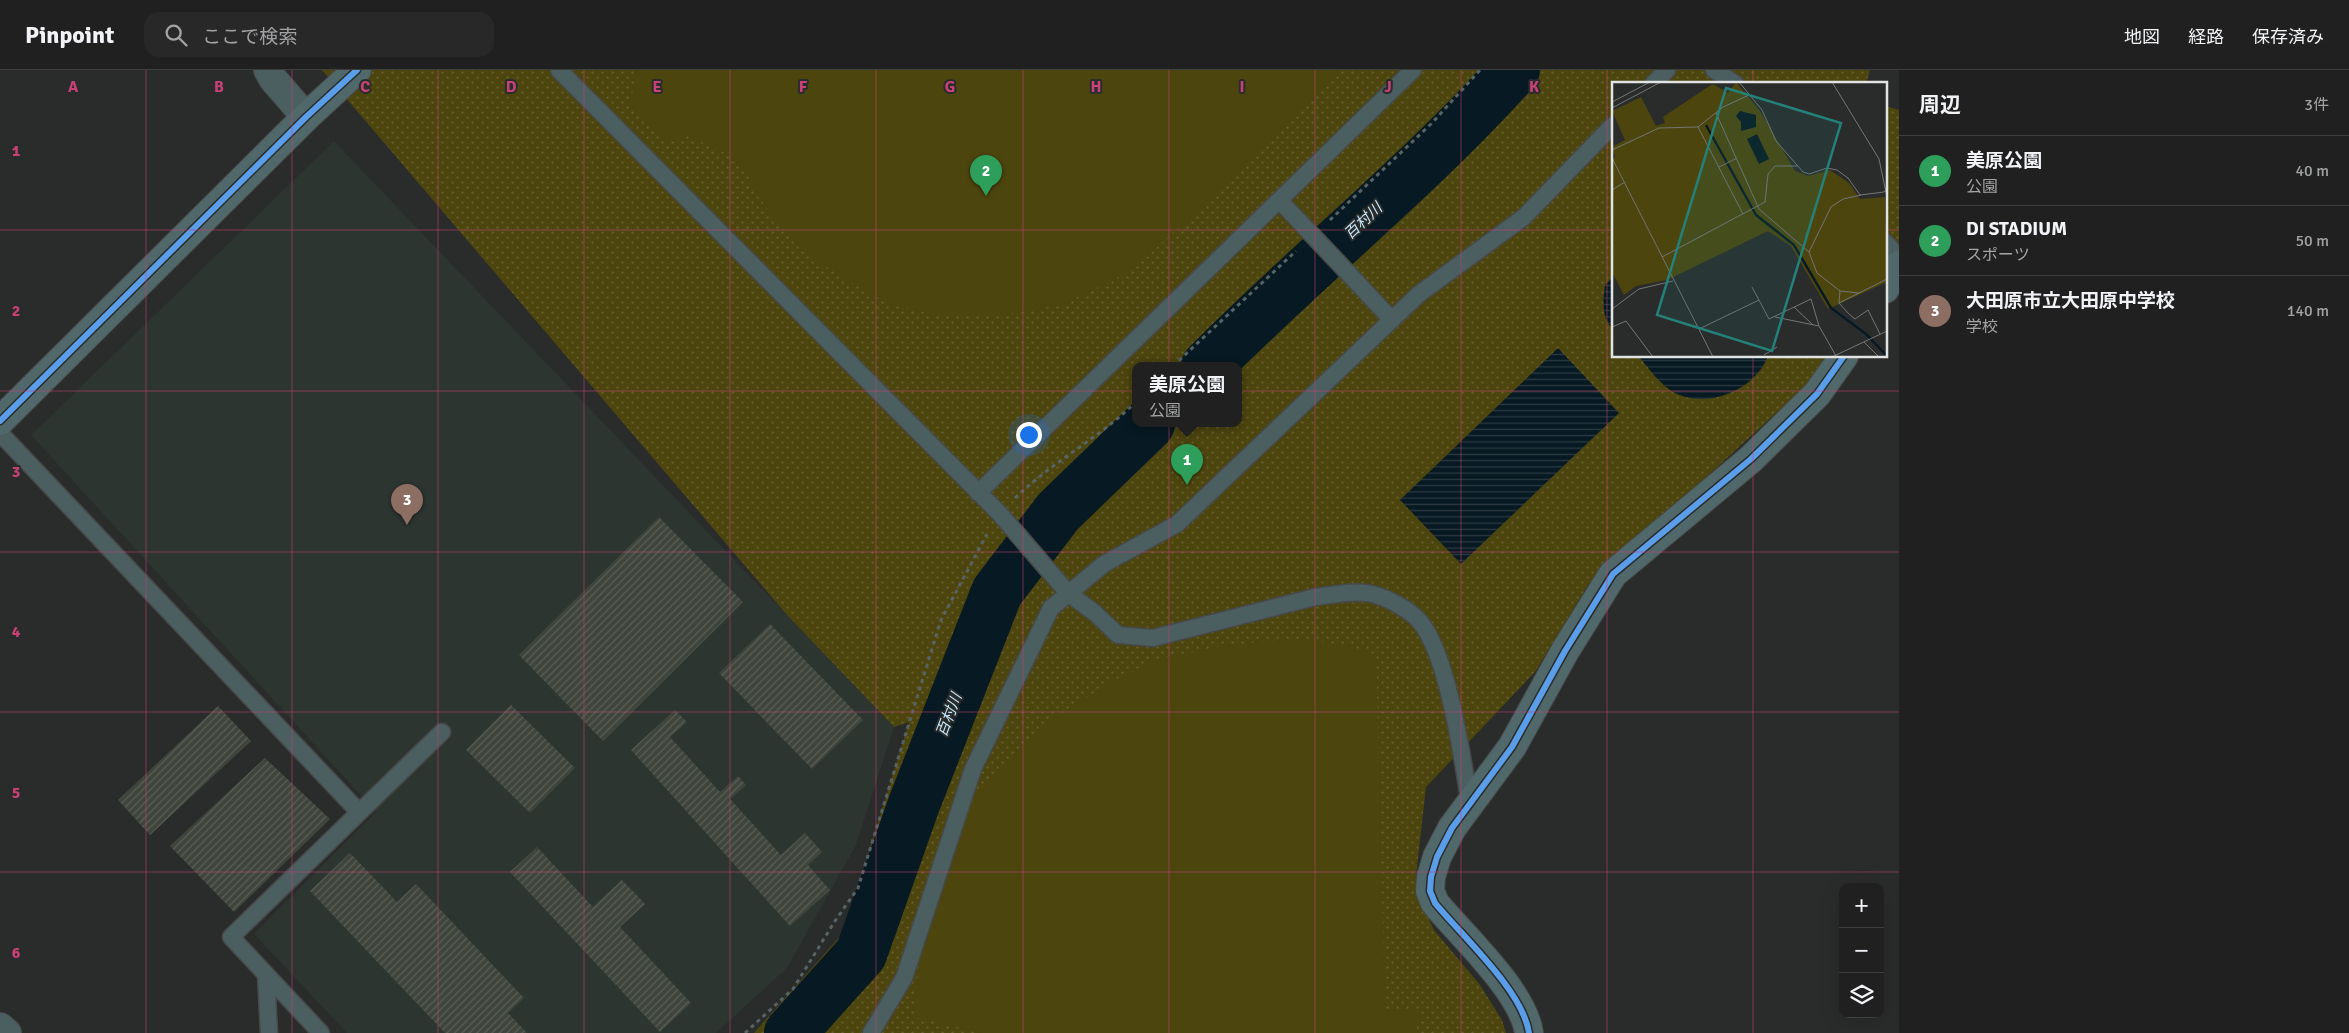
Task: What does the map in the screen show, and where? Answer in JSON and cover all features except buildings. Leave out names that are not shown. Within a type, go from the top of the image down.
[{"type":"street","points":[[268,70],[273,79],[306,116]]},
{"type":"street","points":[[0,421],[306,116],[356,70]]},
{"type":"street","points":[[1886,287],[1899,265]]},
{"type":"street","points":[[1529,1033],[1516,1000],[1435,902],[1430,891],[1431,877],[1437,857],[1452,828],[1512,747],[1565,651],[1614,574],[1750,459],[1817,394],[1843,358]]},
{"type":"street","points":[[0,1027],[7,1033]]},
{"type":"lane","points":[[559,70],[1000,514],[1068,593],[1095,613],[1118,635],[1153,638],[1314,597],[1371,594],[1398,605],[1421,623],[1437,654],[1448,690],[1470,804]]},
{"type":"lane","points":[[978,493],[1413,70]]},
{"type":"lane","points":[[1655,82],[1667,70]]},
{"type":"lane","points":[[1714,70],[1733,82]]},
{"type":"lane","points":[[871,1033],[904,978],[972,769],[1051,608],[1104,564],[1177,524],[1418,294],[1524,217],[1612,127]]},
{"type":"lane","points":[[1279,200],[1391,319]]},
{"type":"lane","points":[[1886,243],[1899,257]]},
{"type":"lane","points":[[0,433],[359,812]]},
{"type":"lane","points":[[321,1033],[231,937],[442,732]]},
{"type":"lane","points":[[266,974],[269,1033]]},
{"type":"path","points":[[745,1033],[793,989],[835,920],[858,888],[941,620],[976,551],[1000,514],[1037,477],[1092,438],[1132,405]]},
{"type":"shaded area","points":[[322,70],[1870,70],[1867,82],[1612,82],[1612,358],[1825,358],[1808,384],[1588,585],[1535,672],[1426,787],[1416,876],[1420,900],[1434,930],[1480,985],[1502,1020],[1506,1033],[754,1033],[844,932],[909,722],[894,727],[787,615]]},
{"type":"shaded area","points":[[637,70],[1342,70],[1217,192],[1140,263],[1110,282],[1062,304],[1030,311],[985,316],[944,316],[889,304],[847,280],[814,258],[787,234],[761,200],[742,166],[725,152],[687,136],[670,142],[630,105]]},
{"type":"shaded area","points":[[1886,106],[1899,110],[1899,241],[1886,262]]},
{"type":"shaded area","points":[[334,141],[894,727],[856,845],[787,968],[716,1033],[347,1033],[254,934],[376,812],[31,435]]},
{"type":"shaded area","points":[[1315,641],[1349,646],[1376,655],[1385,1011],[1420,1010],[1416,1033],[982,1033],[914,1017],[924,909],[947,843],[978,794],[1053,719],[1108,684],[1155,660],[1217,647],[1260,642]]},
{"type":"water","points":[[1612,278],[1612,328],[1606,319],[1603,303],[1605,285]]},
{"type":"water","points":[[1558,348],[1619,413],[1461,564],[1400,500]]},
{"type":"water","points":[[1640,358],[1767,358],[1752,379],[1740,388],[1712,398],[1697,399],[1683,396],[1670,390],[1657,379]]},
{"type":"waterway","name":"百村川","points":[[1211,362],[1440,147],[1514,70]]},
{"type":"waterway","name":"百村川","points":[[790,1033],[861,954],[914,804],[997,592],[1058,512],[1146,427]]},
{"type":"cycle path","points":[[0,421],[306,117],[357,70]]},
{"type":"cycle path","points":[[1529,1033],[1516,1000],[1504,982],[1435,903],[1430,891],[1431,877],[1437,857],[1452,828],[1512,747],[1565,651],[1613,574],[1751,459],[1817,394],[1843,358]]},
{"type":"place","name":"DI STADIUM","points":[[986,196]]},
{"type":"place","name":"美原公園","points":[[1187,485]]},
{"type":"place","name":"大田原市立大田原中学校","points":[[407,525]]}]
